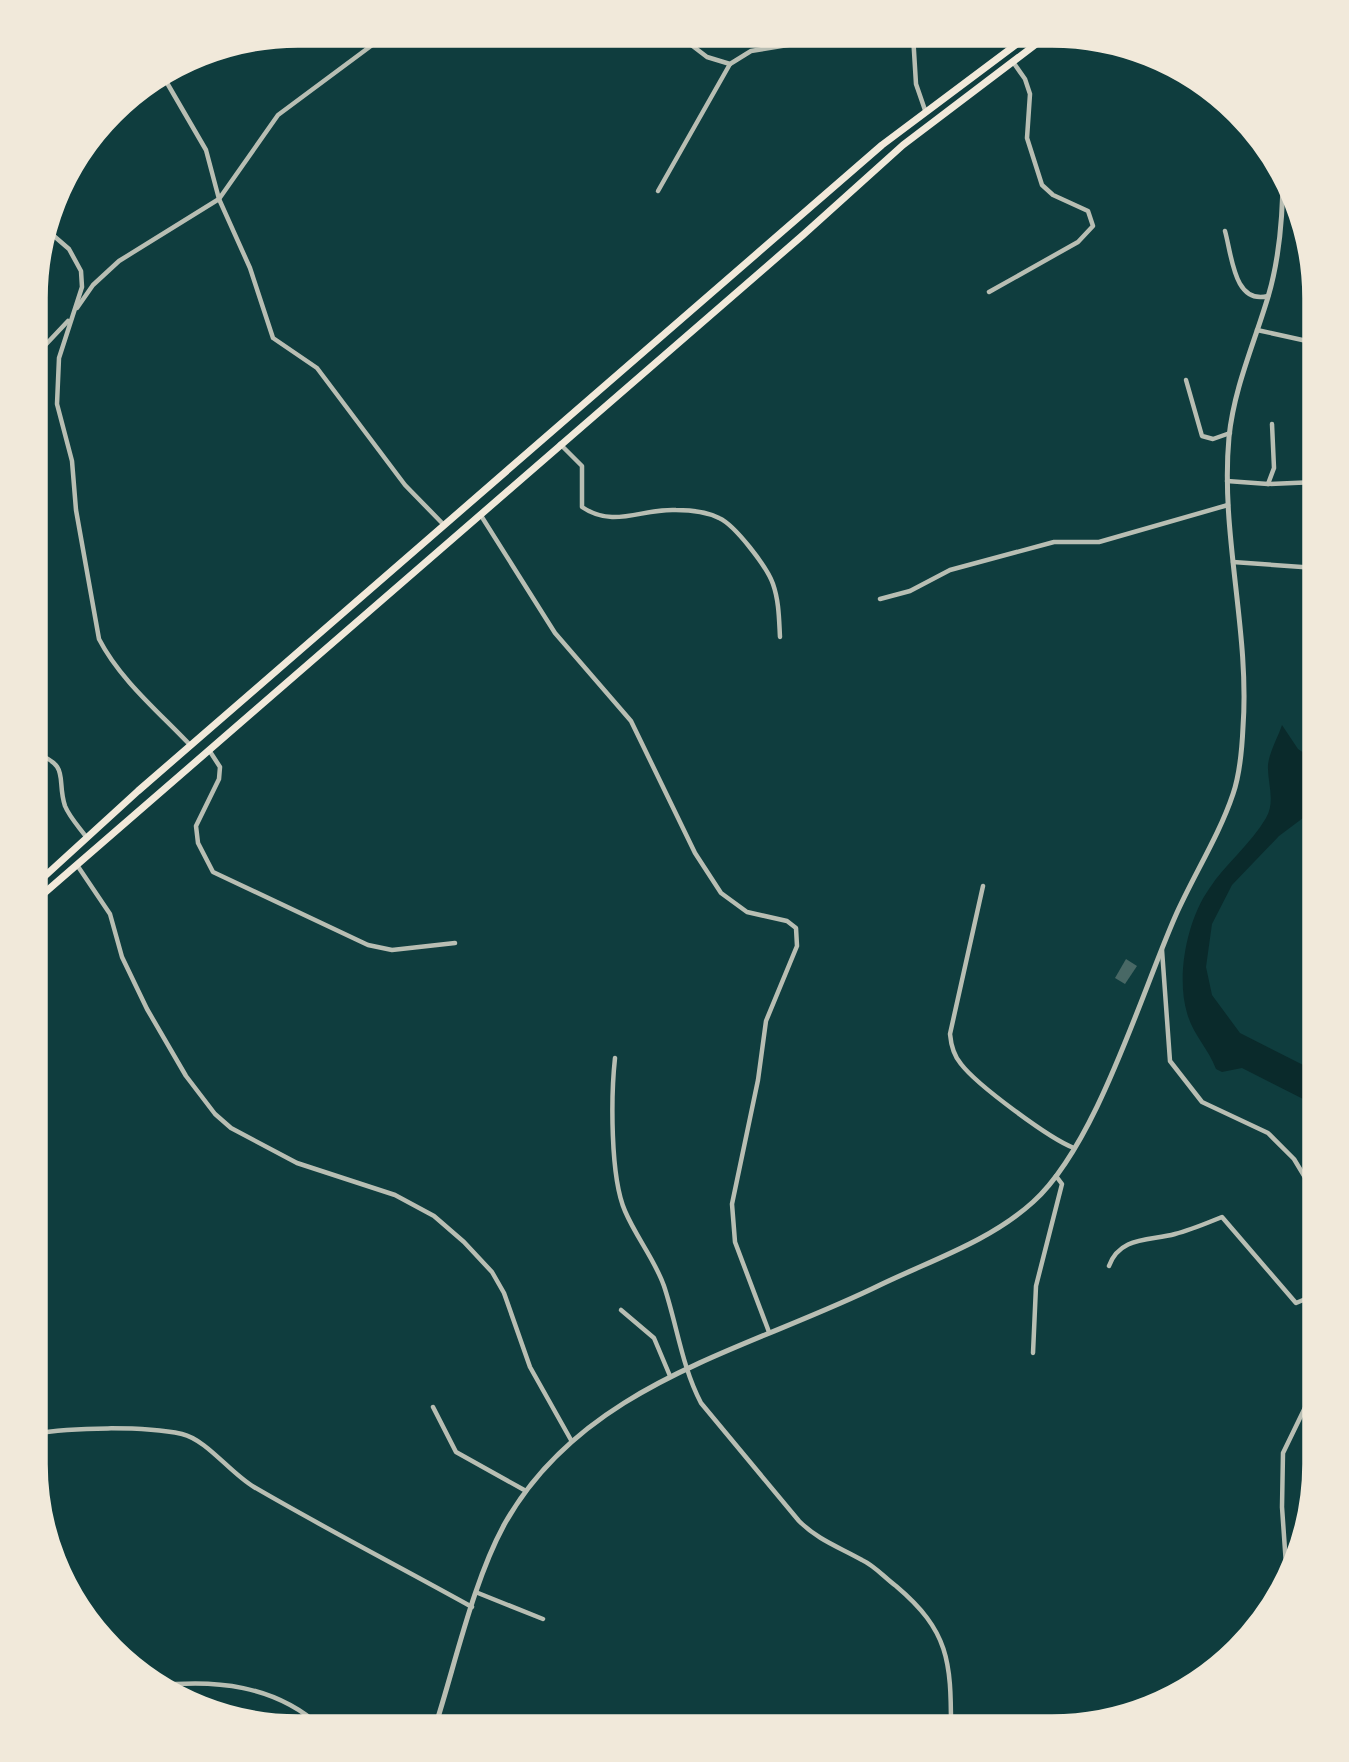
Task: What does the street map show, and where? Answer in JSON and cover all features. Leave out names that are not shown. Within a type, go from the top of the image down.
[{"type":"highway","points":[[46,875],[925,110],[1014,46]]},
{"type":"highway","points":[[46,892],[559,443],[803,235],[903,145],[1034,46]]},
{"type":"street","points":[[46,344],[72,315],[93,285],[119,261],[219,199],[278,115],[371,46]]},
{"type":"street","points":[[691,46],[701,54],[730,64]]},
{"type":"street","points":[[657,191],[730,64],[751,51],[782,46]]},
{"type":"street","points":[[914,46],[916,84],[925,110]]},
{"type":"street","points":[[989,292],[1079,242],[1093,226],[1088,211],[1053,195],[1042,184],[1027,138],[1030,94],[1026,79],[1013,61]]},
{"type":"street","points":[[166,82],[206,150],[219,199],[250,268],[273,338],[317,368],[405,485],[445,526]]},
{"type":"street","points":[[438,1716],[472,1607],[504,1525],[526,1491],[571,1440],[619,1404],[670,1376],[856,1297],[986,1236],[1030,1205],[1056,1176],[1074,1148],[1111,1072],[1162,949],[1235,789],[1243,727],[1244,693],[1228,505],[1230,433],[1238,384],[1268,296],[1279,243],[1282,195]]},
{"type":"street","points":[[1225,231],[1241,288],[1248,297],[1256,300],[1268,296]]},
{"type":"street","points":[[53,235],[69,249],[81,271],[82,287],[59,358],[57,404],[72,461],[76,510],[99,639],[127,677],[192,747]]},
{"type":"street","points":[[1257,330],[1304,340]]},
{"type":"street","points":[[1186,380],[1202,436],[1213,439],[1230,433]]},
{"type":"street","points":[[1268,484],[1274,468],[1272,424]]},
{"type":"street","points":[[559,443],[582,466],[582,507],[594,515],[625,518],[674,509],[719,518],[731,527],[763,565],[773,582],[780,637]]},
{"type":"street","points":[[1227,481],[1268,484],[1304,482]]},
{"type":"street","points":[[880,599],[910,591],[950,570],[1054,542],[1099,542],[1228,505]]},
{"type":"street","points":[[480,513],[555,633],[631,721],[695,853],[721,894],[747,912],[787,921],[796,928],[797,946],[766,1021],[758,1080],[732,1204],[735,1242],[769,1332]]},
{"type":"street","points":[[1232,562],[1304,569]]},
{"type":"street","points":[[209,749],[220,767],[219,779],[196,826],[198,843],[213,872],[368,945],[392,950],[455,943]]},
{"type":"street","points":[[46,758],[55,763],[61,772],[65,805],[88,838]]},
{"type":"street","points":[[77,865],[110,914],[122,957],[147,1009],[186,1076],[215,1114],[231,1128],[297,1163],[396,1195],[434,1216],[464,1242],[492,1272],[504,1293],[530,1367],[571,1440]]},
{"type":"street","points":[[983,886],[950,1034],[951,1044],[964,1068],[1051,1138],[1074,1148]]},
{"type":"street","points":[[1162,949],[1170,1061],[1202,1102],[1268,1133],[1294,1159],[1304,1176]]},
{"type":"street","points":[[615,1058],[611,1093],[618,1178],[624,1209],[663,1283],[687,1368],[701,1403],[816,1538],[866,1561],[920,1607],[933,1624],[946,1658],[950,1716]]},
{"type":"street","points":[[1033,1353],[1036,1286],[1062,1184],[1056,1176]]},
{"type":"street","points":[[1109,1265],[1112,1257],[1128,1243],[1176,1234],[1222,1217],[1296,1303],[1304,1300]]},
{"type":"street","points":[[621,1310],[654,1338],[670,1376]]},
{"type":"street","points":[[433,1407],[456,1452],[526,1491]]},
{"type":"street","points":[[1285,1557],[1282,1507],[1283,1453],[1304,1410]]},
{"type":"street","points":[[46,1431],[128,1431],[182,1434],[195,1439],[252,1486],[472,1607]]},
{"type":"street","points":[[478,1593],[543,1619]]},
{"type":"street","points":[[175,1685],[219,1683],[289,1702],[307,1716]]},
{"type":"water","points":[[1282,725],[1298,749],[1304,753],[1304,817],[1279,836],[1232,885],[1212,924],[1206,967],[1212,995],[1240,1033],[1304,1065],[1304,1099],[1242,1068],[1222,1072],[1216,1069],[1190,1021],[1184,998],[1183,966],[1189,932],[1201,902],[1215,880],[1253,837],[1269,812],[1271,798],[1268,771],[1272,750]]},
{"type":"building","points":[[1126,959],[1137,966],[1125,984],[1115,978]]}]
